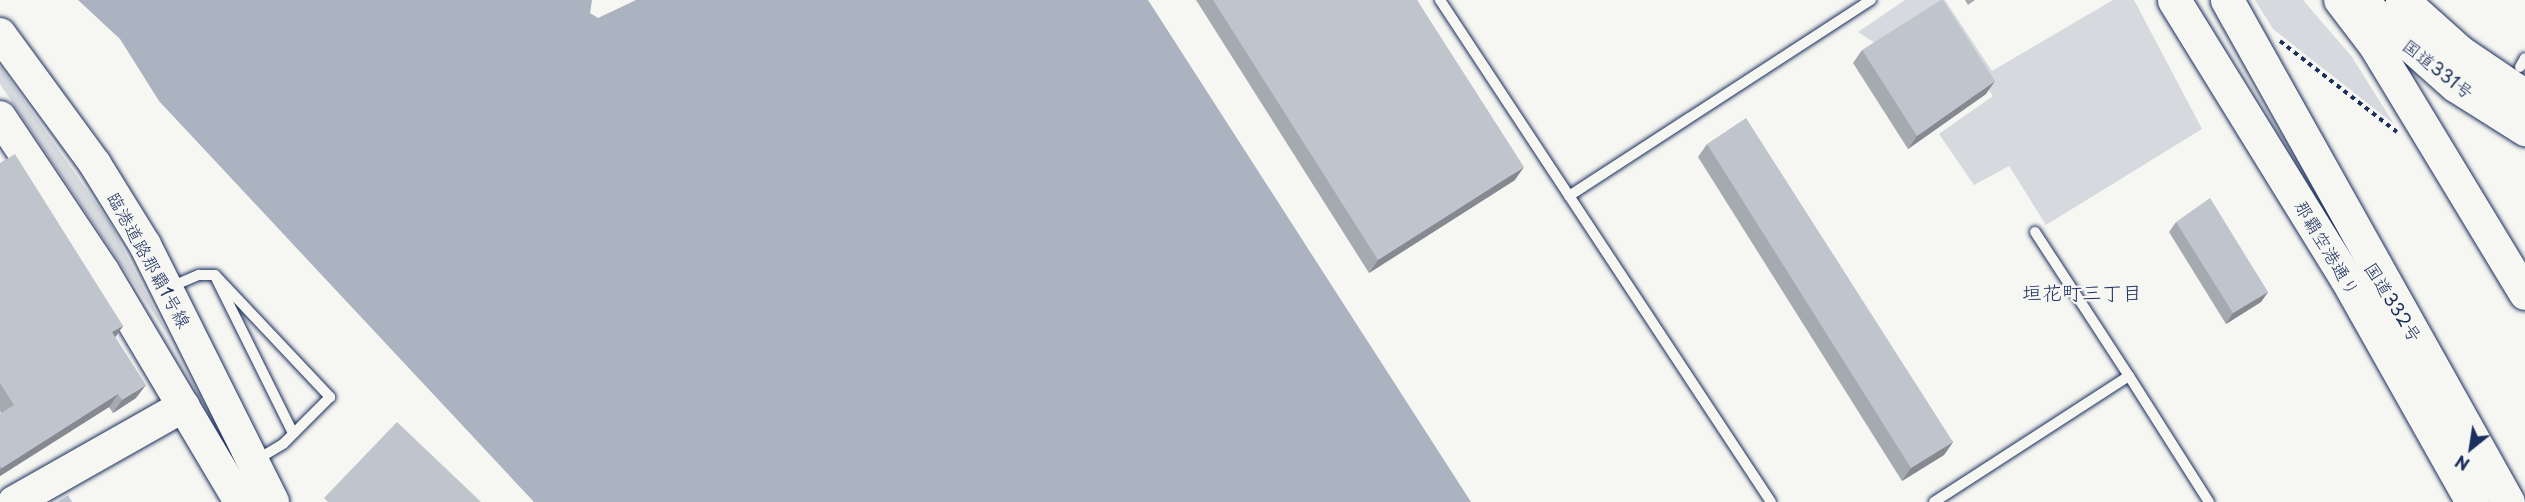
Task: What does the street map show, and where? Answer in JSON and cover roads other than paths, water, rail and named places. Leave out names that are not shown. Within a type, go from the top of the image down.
[{"type":"highway","name":"那覇空港通り","points":[[2174,0],[2347,280],[2472,502]]},
{"type":"highway","name":"国道332号","points":[[2204,0],[2425,352]]},
{"type":"highway","name":"国道332号","points":[[2227,0],[2425,352]]},
{"type":"highway","name":"国道331号","points":[[2359,0],[2455,85],[2525,129]]},
{"type":"highway","name":"国道331号","points":[[2402,0],[2460,52],[2524,73]]},
{"type":"highway","name":"国道331号","points":[[2433,0],[2524,73]]},
{"type":"highway","points":[[2425,352],[2508,502]]},
{"type":"street","points":[[2340,0],[2450,168],[2525,294]]},
{"type":"street","name":"臨港道路那覇1号線","points":[[0,34],[95,164],[167,288],[273,502]]},
{"type":"street","points":[[0,117],[66,212],[240,502]]},
{"type":"street","points":[[14,502],[184,406]]},
{"type":"lane","points":[[1440,0],[1771,502]]},
{"type":"lane","points":[[1569,196],[1871,0]]},
{"type":"lane","points":[[2035,232],[2209,502]]},
{"type":"lane","points":[[167,288],[199,275],[215,275],[330,397],[294,433],[253,462]]},
{"type":"lane","points":[[215,275],[294,433]]},
{"type":"lane","points":[[1934,502],[2129,376]]},
{"type":"district","name":"垣花町三丁目","points":[[2082,292]]}]
